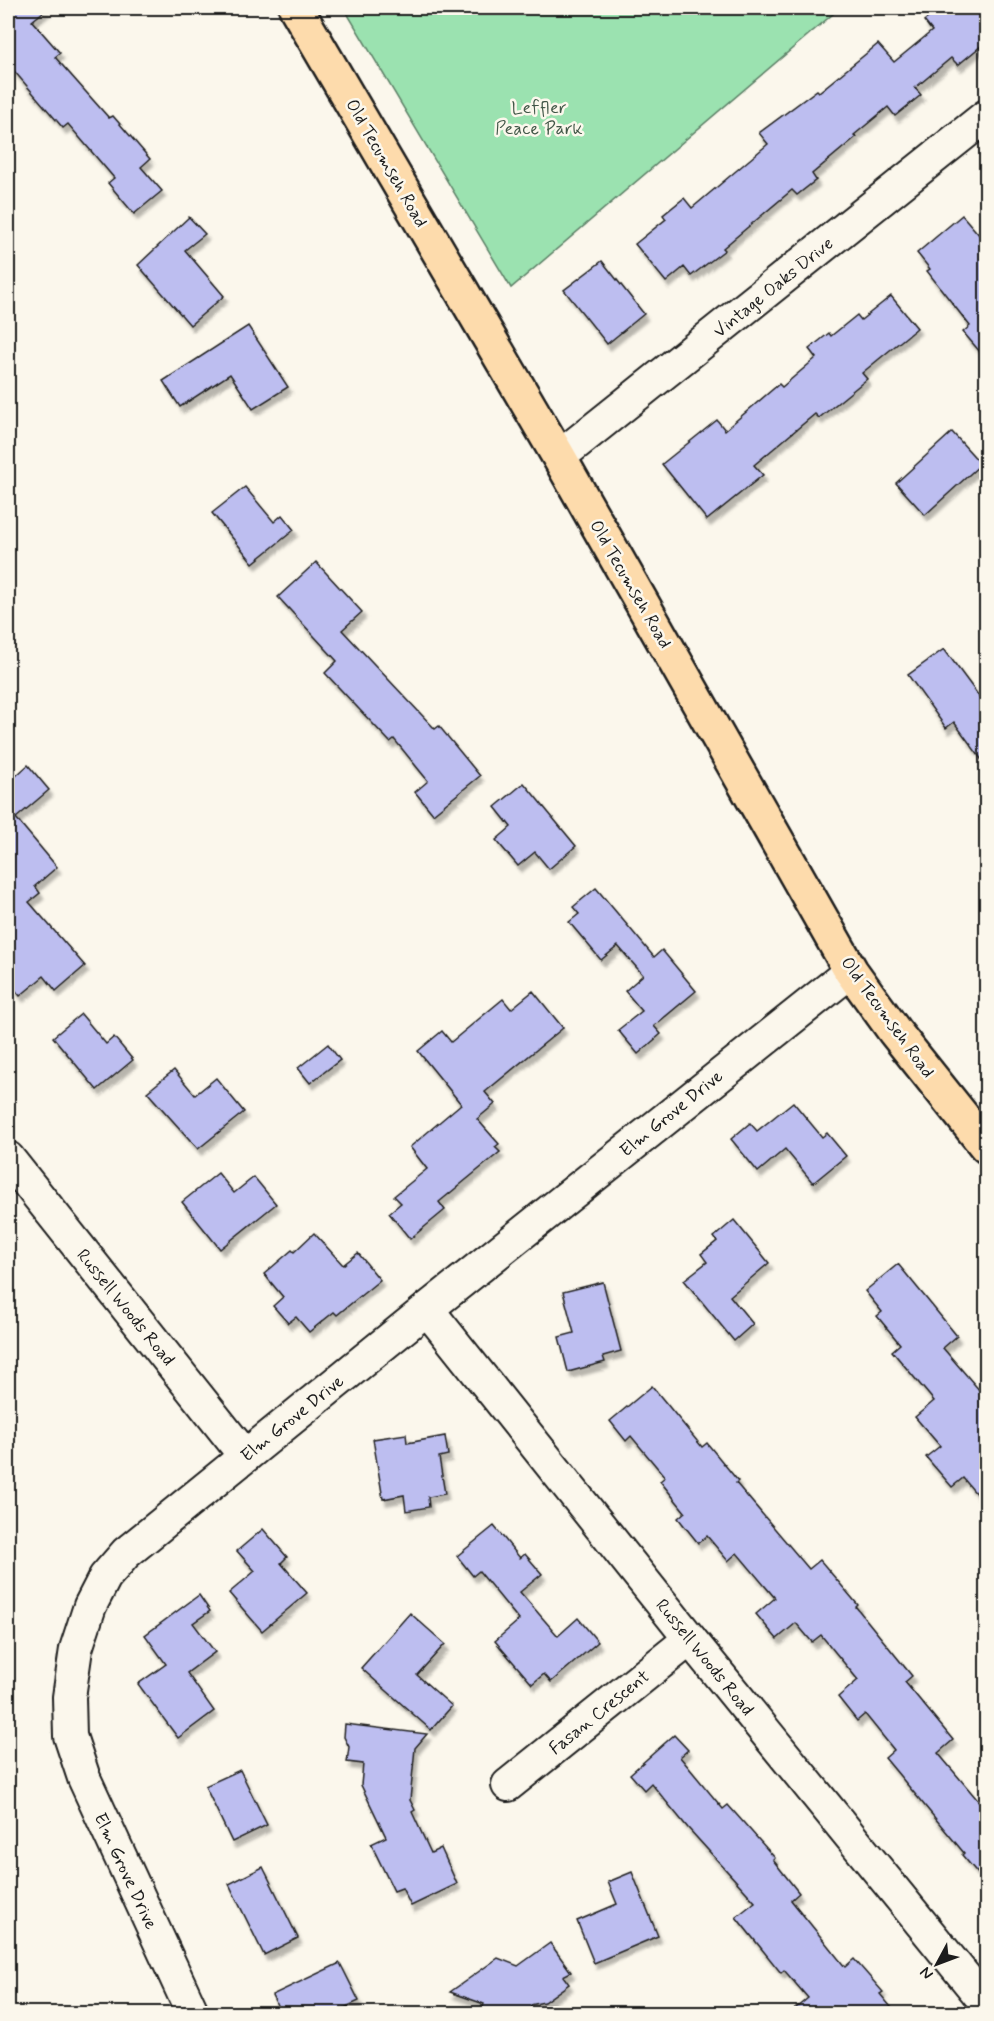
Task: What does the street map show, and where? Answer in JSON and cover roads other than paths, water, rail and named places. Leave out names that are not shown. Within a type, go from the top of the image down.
[{"type":"main road","name":"Old Tecumseh Road","points":[[296,8],[559,457],[851,971],[895,1032],[987,1146]]},
{"type":"street","name":"Vintage Oaks Drive","points":[[559,457],[981,131]]},
{"type":"street","name":"Elm Grove Drive","points":[[193,2013],[84,1778],[70,1736],[69,1697],[76,1649],[90,1606],[105,1577],[126,1552],[851,971]]},
{"type":"street","name":"Russell Woods Road","points":[[8,1158],[245,1456]]},
{"type":"street","name":"Russell Woods Road","points":[[427,1309],[690,1639],[987,2003]]},
{"type":"street","name":"Fasan Crescent","points":[[508,1785],[690,1639]]},
{"type":"park label","name":"Leffler Peace Park","points":[[539,117]]}]
